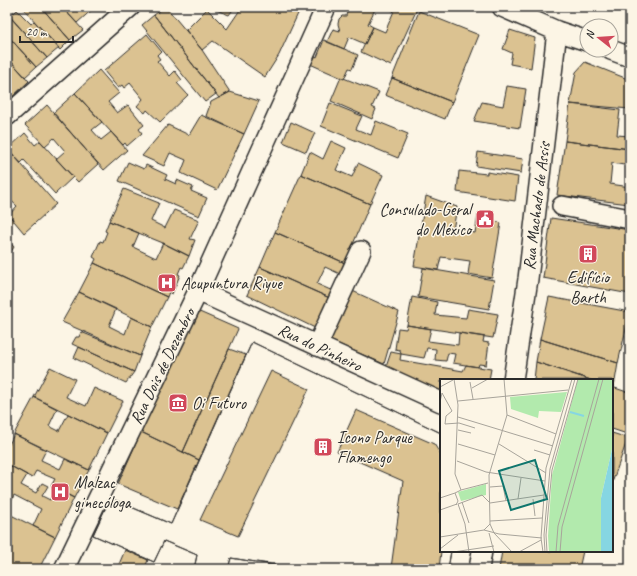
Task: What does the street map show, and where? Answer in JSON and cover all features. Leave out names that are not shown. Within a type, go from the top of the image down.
[{"type":"street","points":[[7,116],[130,7]]},
{"type":"street","name":"Rua Dois de Dezembro","points":[[64,569],[198,291],[326,7]]},
{"type":"street","points":[[502,7],[557,31],[579,38]]},
{"type":"street","name":"Rua Machado de Assis","points":[[513,379],[528,279],[557,31]]},
{"type":"street","points":[[619,53],[630,57]]},
{"type":"street","points":[[562,206],[630,219]]},
{"type":"street","points":[[317,346],[361,251]]},
{"type":"street","name":"Rua do Pinheiro","points":[[198,291],[440,402]]},
{"type":"street","points":[[479,569],[482,552]]},
{"type":"building","points":[[22,7],[41,7],[70,40],[60,50]]},
{"type":"building","points":[[41,7],[62,7],[83,30],[70,40]]},
{"type":"building","points":[[62,7],[95,7],[77,23]]},
{"type":"building","points":[[165,7],[202,50],[230,92],[219,98],[154,15]]},
{"type":"building","points":[[209,7],[235,7],[229,15]]},
{"type":"building","points":[[242,7],[301,7],[279,55],[265,77],[213,41],[202,50],[186,30],[207,9],[227,29]]},
{"type":"building","points":[[348,7],[376,7],[368,24],[373,27],[365,44],[349,37],[344,49],[327,42],[333,29],[340,31],[338,24],[339,19],[342,16],[346,16]]},
{"type":"building","points":[[386,7],[418,7],[391,66],[361,52],[373,27],[385,32],[394,11]]},
{"type":"building","points":[[9,8],[14,13],[17,10],[31,24],[34,21],[59,48],[47,58],[7,13]]},
{"type":"building","points":[[419,11],[479,35],[452,102],[392,78]]},
{"type":"building","points":[[154,15],[216,94],[205,102],[142,25]]},
{"type":"building","points":[[10,17],[47,58],[36,67],[7,35],[7,18]]},
{"type":"building","points":[[510,30],[535,38],[531,68],[510,64],[512,53],[503,49]]},
{"type":"building","points":[[147,34],[161,51],[157,55],[160,59],[157,61],[170,76],[175,71],[182,80],[177,83],[188,95],[160,122],[147,110],[145,113],[137,106],[143,99],[130,83],[124,88],[122,85],[118,88],[104,71]]},
{"type":"building","points":[[7,35],[36,67],[25,77],[7,57]]},
{"type":"building","points":[[324,40],[358,55],[352,69],[349,68],[344,79],[310,64],[314,55],[317,57]]},
{"type":"building","points":[[7,58],[29,81],[7,102]]},
{"type":"building","points":[[585,62],[630,80],[630,109],[570,104],[576,72]]},
{"type":"building","points":[[99,70],[119,93],[108,102],[117,113],[128,105],[144,125],[139,129],[142,133],[127,146],[125,143],[123,145],[75,93]]},
{"type":"building","points":[[341,77],[379,92],[372,107],[376,109],[372,119],[331,101]]},
{"type":"building","points":[[392,78],[452,102],[445,119],[385,95]]},
{"type":"building","points":[[507,86],[526,89],[520,128],[474,121],[482,102],[503,106]]},
{"type":"building","points":[[230,92],[259,101],[244,134],[206,116],[211,102]]},
{"type":"building","points":[[75,93],[102,122],[92,130],[101,140],[111,132],[127,150],[104,170],[53,113]]},
{"type":"building","points":[[330,103],[362,116],[356,129],[371,135],[376,121],[408,134],[398,158],[321,126]]},
{"type":"building","points":[[570,104],[620,110],[617,135],[630,136],[630,149],[565,141]]},
{"type":"building","points":[[47,105],[98,164],[78,182],[56,159],[65,151],[54,138],[45,146],[25,125]]},
{"type":"building","points":[[201,115],[244,134],[217,190],[181,173],[186,160],[170,153],[164,166],[142,156],[168,125],[189,135]]},
{"type":"building","points":[[291,122],[315,133],[306,152],[283,142]]},
{"type":"building","points":[[25,133],[35,145],[40,141],[73,177],[55,194],[24,160],[21,163],[8,149]]},
{"type":"building","points":[[331,141],[346,148],[336,170],[352,177],[358,163],[383,175],[370,204],[301,174],[310,152],[323,159]]},
{"type":"building","points":[[565,141],[630,149],[630,166],[612,163],[610,184],[630,187],[629,204],[557,195]]},
{"type":"building","points":[[8,149],[56,204],[24,233],[9,215],[17,206],[8,198],[7,199]]},
{"type":"building","points":[[478,152],[523,159],[521,173],[476,166]]},
{"type":"building","points":[[128,162],[144,169],[146,165],[167,175],[165,179],[176,184],[177,180],[193,187],[191,191],[207,198],[199,216],[119,181]]},
{"type":"building","points":[[459,171],[487,174],[487,172],[518,177],[515,201],[457,192]]},
{"type":"building","points":[[301,174],[370,204],[345,263],[275,232]]},
{"type":"building","points":[[124,189],[159,203],[151,221],[165,228],[174,210],[199,220],[190,239],[195,240],[189,256],[163,243],[109,221]]},
{"type":"building","points":[[426,196],[457,207],[453,230],[475,233],[478,215],[501,223],[492,278],[468,274],[470,261],[441,257],[438,270],[414,266]]},
{"type":"building","points":[[7,213],[14,221],[7,228]]},
{"type":"building","name":"Edifício Barth","points":[[551,218],[630,230],[630,294],[543,278]]},
{"type":"building","points":[[109,221],[139,233],[133,247],[156,258],[163,243],[189,256],[183,268],[181,267],[178,274],[180,275],[172,294],[169,292],[167,297],[94,263],[96,259],[93,257],[100,241],[103,242]]},
{"type":"building","points":[[275,232],[345,263],[340,274],[325,267],[317,284],[335,292],[332,299],[260,267]]},
{"type":"building","points":[[7,239],[14,247],[7,258]]},
{"type":"building","points":[[94,263],[167,297],[152,327],[79,292]]},
{"type":"building","points":[[260,267],[332,299],[315,328],[247,295]]},
{"type":"building","points":[[423,268],[494,280],[489,309],[418,297]]},
{"type":"building","points":[[348,289],[399,312],[384,364],[325,338]]},
{"type":"building","points":[[79,292],[116,309],[109,326],[125,334],[131,317],[152,327],[140,356],[62,322]]},
{"type":"building","points":[[412,297],[437,302],[435,315],[466,318],[468,309],[498,314],[493,338],[407,325]]},
{"type":"building","points":[[549,297],[630,312],[618,363],[540,339]]},
{"type":"building","points":[[195,310],[238,329],[183,452],[141,432]]},
{"type":"building","points":[[407,325],[431,329],[428,341],[458,345],[459,333],[484,337],[483,342],[489,343],[486,365],[479,364],[478,367],[453,363],[455,354],[448,353],[446,361],[435,360],[436,349],[427,348],[424,358],[401,354],[400,350],[395,349],[398,328],[406,329]]},
{"type":"building","points":[[81,332],[140,356],[134,372],[72,344],[76,337],[79,337]]},
{"type":"building","points":[[540,339],[618,363],[613,387],[613,379],[588,379],[536,362]]},
{"type":"building","name":"Icono Parque Flamengo","points":[[252,342],[440,433],[440,453],[434,444],[356,410],[337,452],[403,481],[391,568],[399,569],[299,569],[231,558],[228,569],[194,569],[197,555],[164,541],[154,562],[93,535],[110,498],[171,524]],"holes":[[[271,371],[309,389],[238,536],[200,520]]]},
{"type":"building","name":"Icono Parque Flamengo","points":[[252,342],[440,433],[440,552],[451,552],[448,569],[299,569],[231,558],[228,569],[194,569],[197,555],[164,541],[154,562],[93,535],[110,498],[171,524]]},
{"type":"building","points":[[79,347],[134,372],[126,383],[74,358]]},
{"type":"building","points":[[229,349],[246,355],[199,460],[183,452]]},
{"type":"building","points":[[391,352],[401,354],[400,360],[463,371],[466,365],[491,369],[489,379],[440,379],[440,398],[385,370]]},
{"type":"building","points":[[536,362],[588,379],[534,379]]},
{"type":"building","points":[[50,367],[75,379],[66,397],[86,406],[94,388],[123,401],[107,433],[34,397]]},
{"type":"building","points":[[613,387],[630,393],[630,435],[613,429]]},
{"type":"building","points":[[34,397],[57,409],[49,426],[59,431],[68,414],[107,433],[89,470],[14,434]]},
{"type":"building","points":[[141,432],[199,460],[177,509],[118,484]]},
{"type":"building","points":[[613,433],[628,438],[613,480]]},
{"type":"building","points":[[14,434],[46,450],[41,460],[60,469],[65,459],[89,470],[74,498],[51,486],[55,479],[36,471],[32,478],[7,464],[7,449]]},
{"type":"building","points":[[7,464],[27,475],[21,485],[36,493],[42,483],[48,486],[42,496],[50,500],[56,489],[74,498],[55,537],[33,526],[41,509],[14,495],[7,511]]},
{"type":"building","points":[[7,513],[55,537],[39,569],[7,569]]},
{"type":"building","points":[[125,550],[148,560],[145,568],[147,569],[117,569]]},
{"type":"building","points":[[441,552],[451,552],[448,569],[439,569]]},
{"type":"building","points":[[502,552],[583,552],[579,569],[499,569]]},
{"type":"place","name":"Consulado-Geral do México","points":[[485,219]]},
{"type":"place","name":"Edifício Barth","points":[[588,254]]},
{"type":"place","name":"Acupuntura Riyue","points":[[167,283]]},
{"type":"place","name":"Oi Futuro","points":[[178,403]]},
{"type":"place","name":"Icono Parque Flamengo","points":[[323,447]]},
{"type":"place","name":"Malzac ginecóloga","points":[[60,492]]}]
